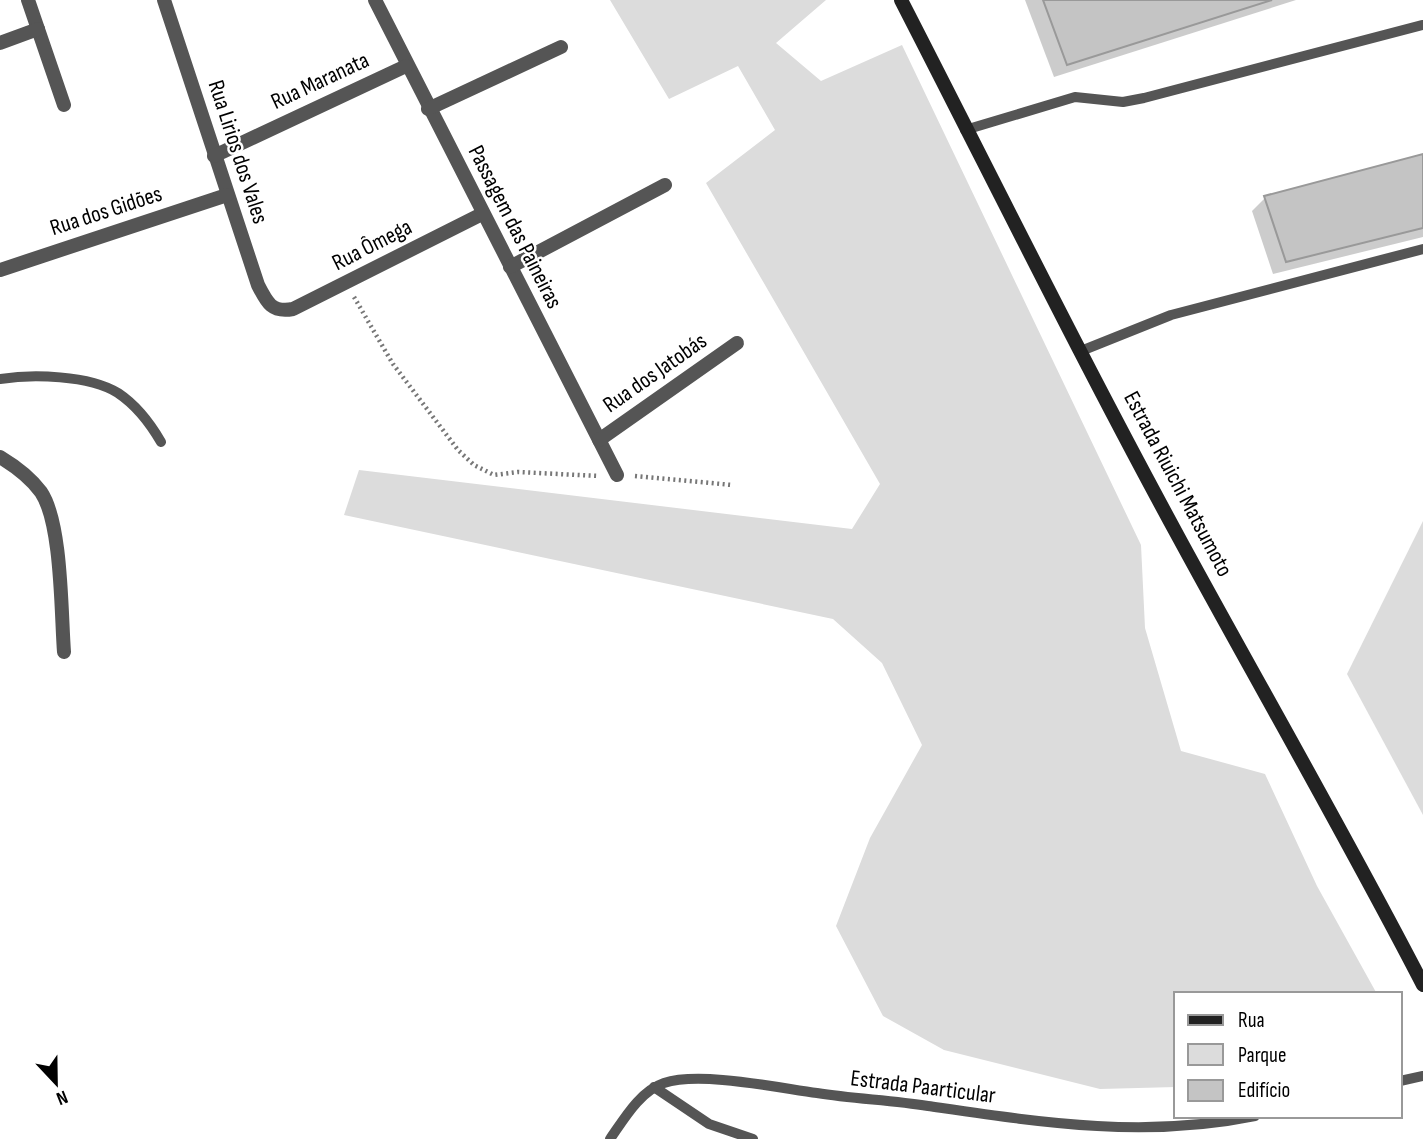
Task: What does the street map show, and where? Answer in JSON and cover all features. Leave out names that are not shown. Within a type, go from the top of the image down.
[{"type":"street","points":[[28,0],[64,105]]},
{"type":"street","name":"Rua Lirios dos Vales","points":[[164,0],[258,285],[272,308],[280,311]]},
{"type":"street","name":"Passagem das Paineiras","points":[[374,0],[617,475]]},
{"type":"street","name":"Estrada Riuichi Matsumoto","points":[[901,0],[965,130],[1178,536],[1297,749],[1423,985]]},
{"type":"street","points":[[0,43],[38,29]]},
{"type":"street","points":[[428,109],[561,47]]},
{"type":"street","name":"Rua Maranata","points":[[214,156],[406,66]]},
{"type":"street","points":[[510,267],[665,185]]},
{"type":"street","name":"Rua dos Gidões","points":[[0,270],[227,195]]},
{"type":"street","name":"Rua Ômega","points":[[280,311],[293,309],[346,284],[482,214]]},
{"type":"street","name":"Rua dos Jatobás","points":[[599,440],[737,343]]},
{"type":"street","points":[[0,457],[18,468],[42,494],[56,539],[64,652]]},
{"type":"lane","points":[[965,130],[1075,97],[1123,102],[1144,98],[1422,25]]},
{"type":"lane","points":[[1081,351],[1171,315],[1423,249]]},
{"type":"lane","points":[[0,379],[46,374],[117,392],[147,419],[161,442]]},
{"type":"lane","points":[[1402,1081],[1423,1076]]},
{"type":"lane","name":"Estrada Paarticular","points":[[654,1087],[667,1082],[730,1082],[925,1105],[1049,1124],[1114,1129],[1168,1129],[1242,1118]]},
{"type":"lane","points":[[610,1139],[654,1087],[709,1124],[753,1139]]},
{"type":"path","points":[[346,284],[393,364],[457,450],[474,465],[494,475],[617,475],[732,485]]},
{"type":"green space","points":[[610,0],[826,0],[776,43],[821,81],[902,45],[1141,545],[1145,628],[1181,751],[1265,774],[1317,886],[1376,992],[1174,992],[1174,1087],[1100,1089],[944,1050],[883,1016],[836,926],[870,838],[922,745],[882,663],[833,619],[344,515],[359,470],[852,529],[880,484],[706,183],[775,130],[738,66],[669,99]]},
{"type":"green space","points":[[1423,521],[1423,815],[1347,674]]},
{"type":"building","points":[[1043,0],[1272,0],[1067,65]]},
{"type":"building","points":[[1423,154],[1423,228],[1286,262],[1264,196]]}]
